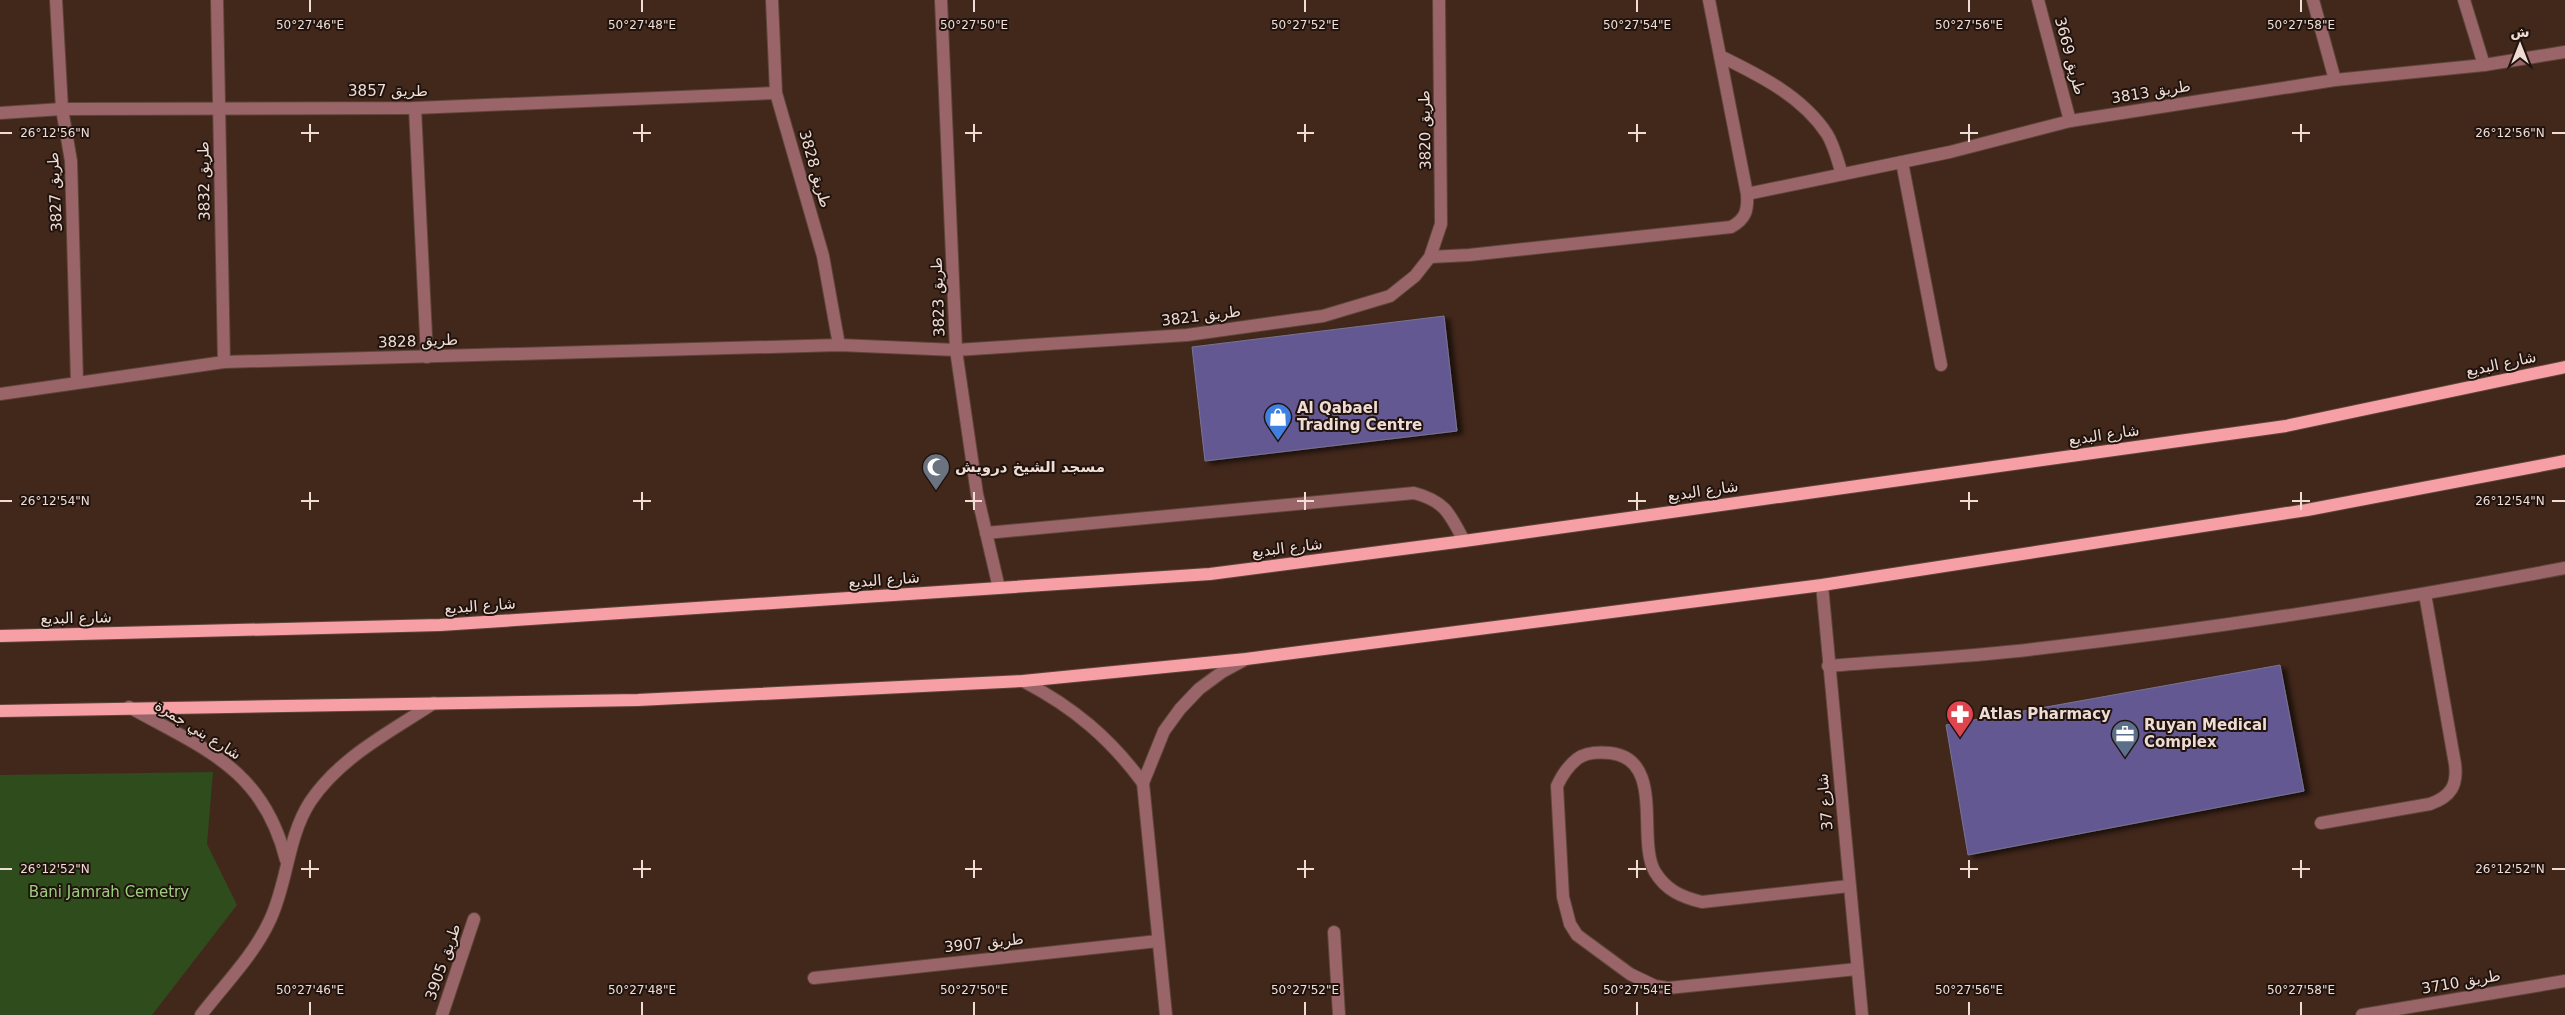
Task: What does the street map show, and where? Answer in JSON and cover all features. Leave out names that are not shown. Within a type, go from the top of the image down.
[{"type":"main road","name":"شارع البديع","points":[[0,636],[440,625],[1210,574],[1464,541],[2286,426],[2565,367]]},
{"type":"main road","points":[[0,710],[638,700],[1023,681],[1246,659],[1822,585],[2307,510],[2565,461]]},
{"type":"street","name":"طريق 3827","points":[[56,0],[62,109],[71,161],[77,382]]},
{"type":"street","name":"طريق 3832","points":[[217,0],[224,362]]},
{"type":"street","name":"طريق 3828","points":[[772,0],[776,93],[823,256],[839,345]]},
{"type":"street","name":"طريق 3823","points":[[941,0],[956,350],[971,460],[999,588]]},
{"type":"street","name":"طريق 3820","points":[[1430,257],[1441,224],[1439,0]]},
{"type":"street","points":[[1430,257],[1469,255],[1731,227],[1740,222],[1745,216],[1747,194],[1710,0]]},
{"type":"street","name":"طريق 3669","points":[[2038,0],[2070,121]]},
{"type":"street","points":[[2313,0],[2335,80]]},
{"type":"street","points":[[2464,0],[2484,65]]},
{"type":"street","name":"طريق 3813","points":[[1747,194],[1902,162],[2070,121],[2335,80],[2484,65],[2565,52]]},
{"type":"street","points":[[1720,56],[1758,74],[1797,100],[1828,135],[1842,174]]},
{"type":"street","name":"طريق 3857","points":[[0,113],[62,109],[415,108],[776,93]]},
{"type":"street","points":[[415,108],[427,357]]},
{"type":"street","points":[[1902,162],[1941,364]]},
{"type":"street","name":"طريق 3821","points":[[956,350],[1188,335],[1323,316],[1390,296],[1415,276],[1430,257]]},
{"type":"street","name":"طريق 3828","points":[[0,394],[224,362],[839,345],[956,350]]},
{"type":"street","points":[[986,533],[1414,493],[1432,498],[1446,509],[1464,541]]},
{"type":"street","points":[[1828,666],[2041,649],[2233,624],[2425,594],[2565,568]]},
{"type":"street","name":"شارع 37","points":[[1822,585],[1828,666],[1862,1015]]},
{"type":"street","points":[[2321,823],[2430,804],[2443,800],[2452,790],[2457,777],[2425,594]]},
{"type":"street","points":[[1166,1015],[1143,783],[1164,731],[1180,709],[1200,689],[1222,672],[1246,659]]},
{"type":"street","points":[[1023,681],[1078,714],[1124,757],[1143,783]]},
{"type":"street","name":"شارع بني جمرة","points":[[201,1015],[254,946],[270,921],[281,892],[295,831],[310,802],[330,776],[356,754],[434,703]]},
{"type":"street","name":"شارع بني جمرة","points":[[129,707],[230,766],[251,786],[268,810],[280,837],[287,862]]},
{"type":"street","points":[[1849,886],[1702,902],[1683,898],[1666,886],[1654,870],[1649,851],[1646,796],[1642,778],[1631,762],[1615,754],[1597,752],[1579,757],[1565,770],[1557,786],[1563,897],[1570,924],[1578,935],[1630,974],[1654,986],[1668,988],[1857,969]]},
{"type":"street","name":"طريق 3905","points":[[442,1015],[474,919]]},
{"type":"street","points":[[1334,932],[1339,1015]]},
{"type":"street","name":"طريق 3907","points":[[814,978],[1158,941]]},
{"type":"street","name":"طريق 3710","points":[[2362,1015],[2565,981]]},
{"type":"green space","name":"Bani Jamrah Cemetry","points":[[213,772],[207,844],[237,905],[152,1015],[0,1015],[0,775]]},
{"type":"building","points":[[1444,316],[1457,431],[1205,461],[1192,347]]},
{"type":"building","name":"Ruyan Medical Complex","points":[[2280,665],[2304,791],[1968,855],[1946,725]]},
{"type":"place","name":"Al Qabael Trading Centre","points":[[1278,441]]},
{"type":"place","name":"مسجد الشيخ درويش","points":[[936,491]]},
{"type":"place","name":"Atlas Pharmacy","points":[[1960,738]]},
{"type":"place","name":"Ruyan Medical Complex","points":[[2125,758]]}]
